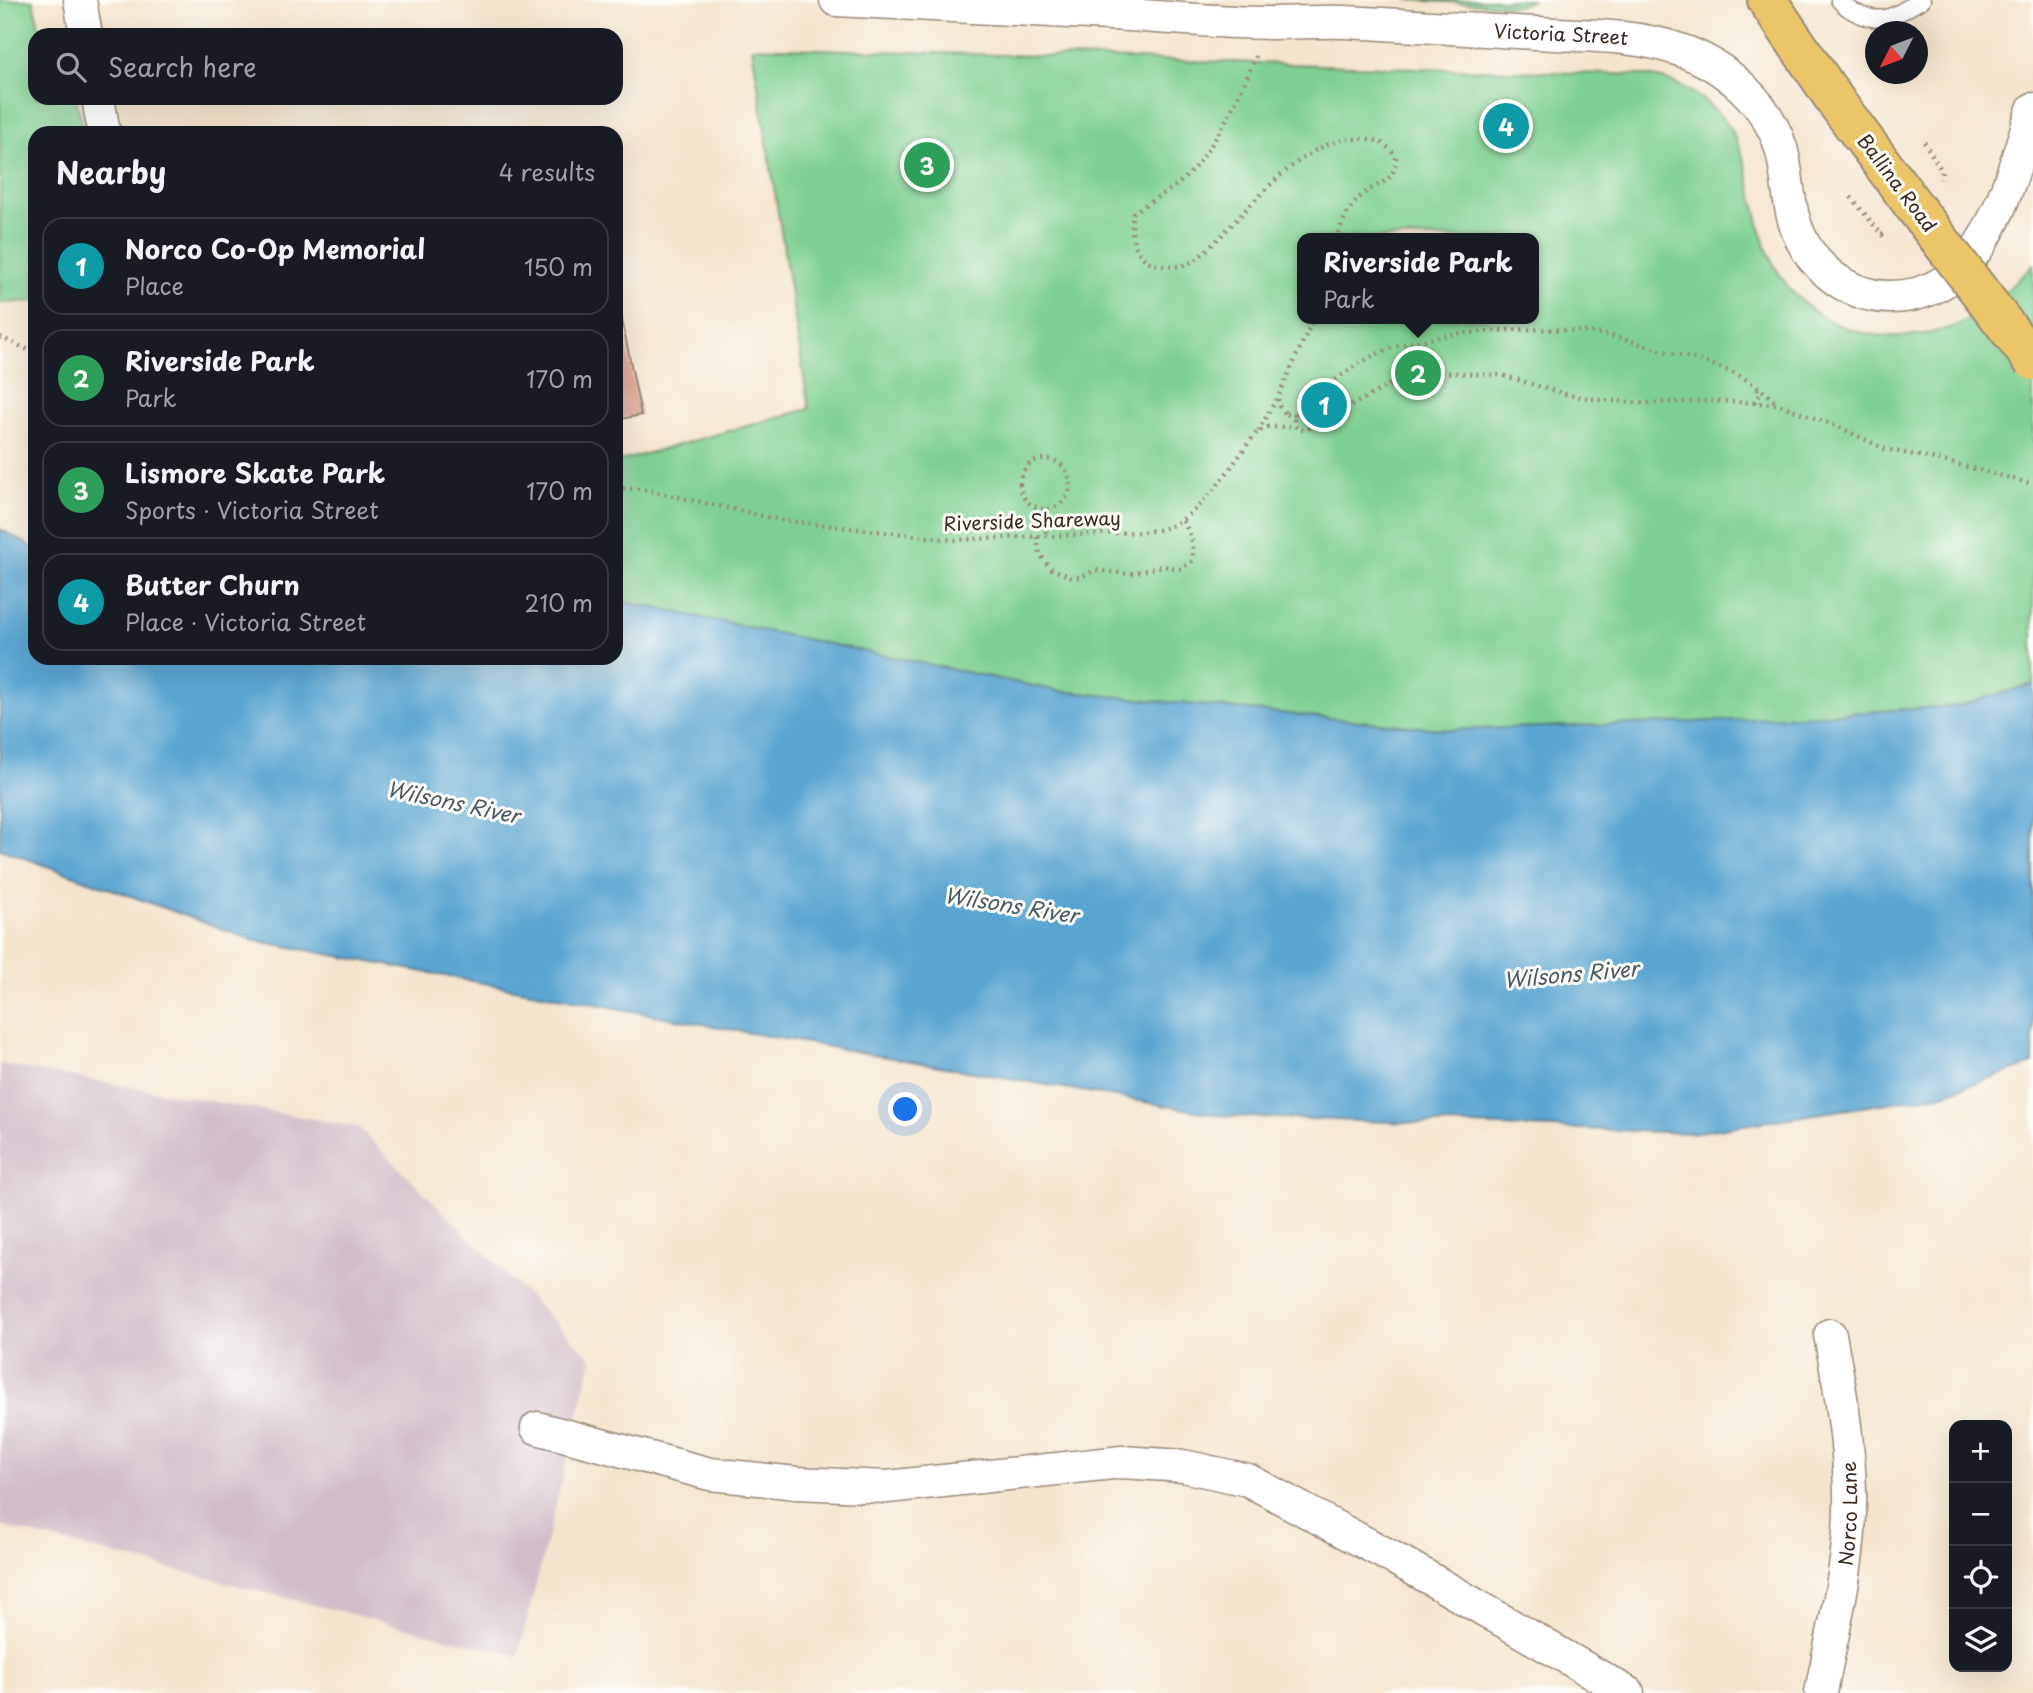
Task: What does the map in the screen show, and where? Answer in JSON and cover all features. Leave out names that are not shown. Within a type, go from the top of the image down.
[{"type":"main road","name":"Ballina Road","points":[[1767,0],[1914,210],[2033,361]]},
{"type":"street","points":[[80,0],[85,28]]},
{"type":"street","name":"Victoria Street","points":[[836,0],[1270,23],[1343,22],[1591,36],[1655,43],[1702,58],[1737,82],[1770,123],[1781,148],[1794,223],[1804,245],[1819,266],[1836,280],[1856,291],[1885,297],[1909,296],[1931,288],[1953,274],[1975,251],[1993,225],[2006,196],[2033,109]]},
{"type":"street","points":[[99,105],[103,126]]},
{"type":"street","name":"Norco Lane","points":[[1821,1693],[1845,1567],[1850,1495],[1845,1414],[1830,1335]]},
{"type":"street","points":[[537,1428],[710,1474],[797,1483],[887,1488],[1122,1462],[1183,1466],[1248,1480],[1410,1567],[1628,1693]]},
{"type":"lane","points":[[1839,0],[1844,6],[1863,16],[1885,18],[1922,0]]},
{"type":"path","points":[[1270,23],[1247,78],[1223,125],[1198,162],[1180,183],[1133,214],[1130,228],[1133,244],[1142,258],[1156,265],[1174,267],[1190,263],[1278,177],[1323,146],[1346,139],[1369,139],[1385,143],[1396,156],[1396,169],[1391,177],[1360,196],[1351,207],[1338,233]]},
{"type":"path","points":[[1852,197],[1882,235],[1914,210],[1942,171],[1924,142]]},
{"type":"path","name":"Riverside Shareway","points":[[623,488],[642,489],[781,520],[954,540],[1162,529],[1182,520],[1214,488],[1257,432],[1279,395],[1311,324]]},
{"type":"path","points":[[1257,432],[1268,427],[1290,427],[1321,391],[1344,374],[1399,345],[1511,330],[1580,331],[1608,335],[1699,360],[1756,384],[1778,404]]},
{"type":"path","points":[[0,337],[28,350]]},
{"type":"path","points":[[1283,427],[1308,429],[1406,376],[1433,372],[1502,375],[1568,396],[1601,400],[1778,404],[1839,427],[1885,449],[2033,484]]},
{"type":"path","points":[[1749,403],[1757,400],[1760,395],[1756,384]]},
{"type":"path","points":[[1279,395],[1279,406],[1300,430]]},
{"type":"path","points":[[1294,420],[1302,412],[1310,416],[1312,422],[1308,429]]},
{"type":"path","points":[[1039,460],[1062,466],[1067,474],[1069,490],[1060,504],[1044,510],[1029,504],[1024,498],[1020,483],[1025,468],[1039,460]]},
{"type":"path","points":[[1044,510],[1046,537]]},
{"type":"path","points":[[1037,537],[1040,554],[1046,563],[1052,569],[1071,577],[1080,577],[1096,570],[1129,574],[1163,566],[1181,569],[1192,561],[1194,552],[1194,541],[1182,520]]},
{"type":"shaded area","points":[[0,1064],[358,1127],[592,1359],[518,1656],[0,1526]]},
{"type":"green space","points":[[0,0],[33,0],[39,28],[28,28],[28,105],[78,105],[82,126],[28,126],[28,301],[0,303]]},
{"type":"green space","points":[[1408,0],[1533,0],[1517,6]]},
{"type":"green space","points":[[752,47],[1643,75],[1675,83],[1693,93],[1727,123],[1739,145],[1760,228],[1772,261],[1786,285],[1804,304],[1824,318],[1871,334],[1923,334],[1949,328],[1994,300],[2033,264],[2033,684],[1958,706],[1722,721],[1450,730],[1058,691],[623,601],[623,460],[809,409]]},
{"type":"water","name":"Wilsons River","points":[[0,529],[28,544],[28,665],[623,665],[623,601],[1058,691],[1449,730],[1722,721],[1958,706],[2033,684],[2033,1064],[1940,1095],[1691,1133],[1224,1116],[750,1033],[253,940],[0,849]]},
{"type":"building","points":[[623,325],[641,415],[623,419]]},
{"type":"place","name":"Butter Churn","points":[[1506,126]]},
{"type":"place","name":"Lismore Skate Park","points":[[927,165]]},
{"type":"place","name":"Riverside Park","points":[[1418,373]]},
{"type":"place","name":"Norco Co-Op Memorial","points":[[1324,405]]}]
